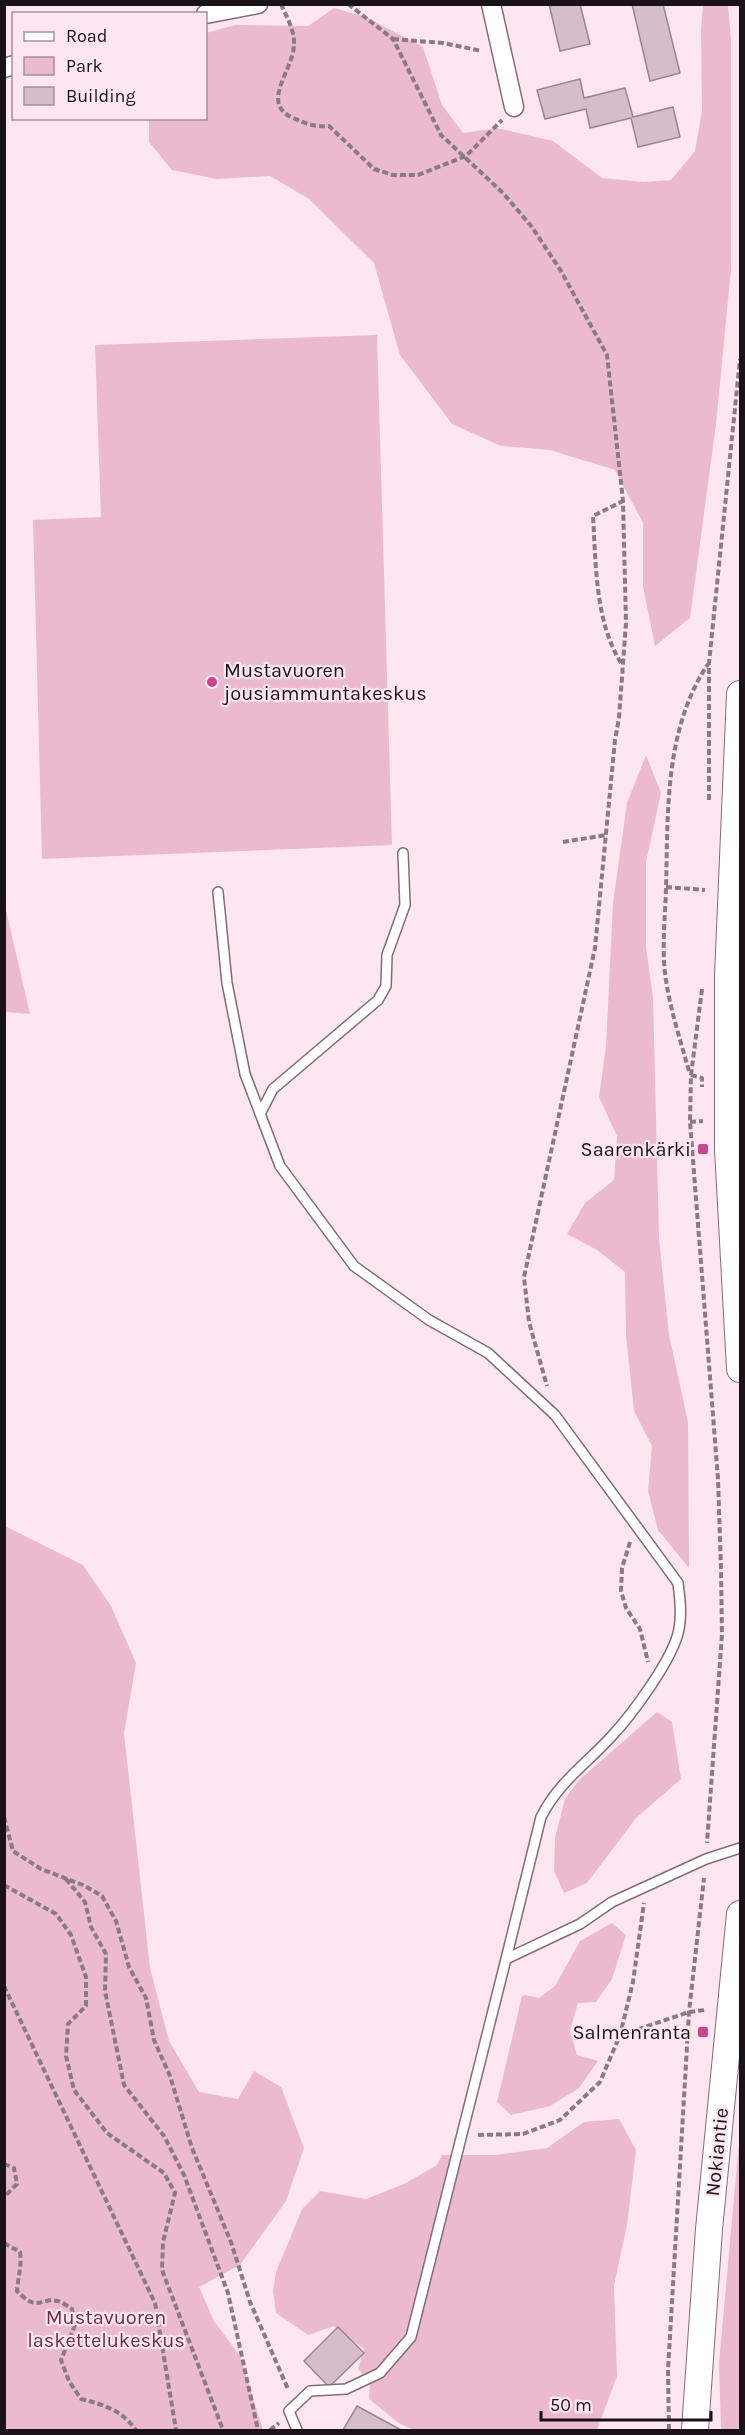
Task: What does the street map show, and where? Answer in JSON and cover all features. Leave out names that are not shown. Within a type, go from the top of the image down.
[{"type":"main road","points":[[741,694],[728,965],[728,1149],[741,1368]]},
{"type":"main road","name":"Nokiantie","points":[[695,2430],[709,2229],[741,1914]]},
{"type":"main road","name":"Nokiantie","points":[[700,2355],[705,2430]]},
{"type":"street","points":[[207,14],[258,4]]},
{"type":"street","points":[[491,4],[514,107]]},
{"type":"lane","points":[[260,1114],[273,1089],[378,1000],[386,986],[387,955],[405,905],[403,853]]},
{"type":"lane","points":[[218,892],[227,983],[245,1074],[280,1166],[354,1266],[429,1320],[488,1353],[555,1415],[678,1583],[681,1601],[679,1630],[670,1654],[635,1708],[611,1737],[551,1797],[541,1817],[411,2337],[380,2373],[346,2389],[310,2391],[289,2410],[297,2430]]},
{"type":"lane","points":[[506,1959],[580,1924],[612,1902],[706,1859],[741,1848]]},
{"type":"path","points":[[281,4],[291,27],[294,44],[290,63],[278,92],[279,108],[285,114],[312,127],[329,126],[374,169],[393,175],[418,175],[466,156],[514,107]]},
{"type":"path","points":[[348,4],[393,39],[441,135],[503,193],[532,227],[561,271],[607,355],[623,501],[626,623],[619,718],[595,948],[524,1277],[529,1322],[555,1415]]},
{"type":"path","points":[[393,39],[443,43],[503,56]]},
{"type":"path","points":[[622,664],[613,649],[597,586],[593,516],[623,501]]},
{"type":"path","points":[[669,2430],[668,2370],[690,2012],[716,1743],[722,1634],[718,1479],[690,1122],[691,1075],[672,1010],[665,972],[665,855],[672,766],[682,715],[694,684],[709,663]]},
{"type":"path","points":[[562,842],[606,835]]},
{"type":"path","points":[[666,887],[705,890]]},
{"type":"path","points":[[691,1075],[702,1078]]},
{"type":"path","points":[[690,1122],[703,1121]]},
{"type":"path","points":[[622,1568],[621,1591],[626,1608],[640,1629],[653,1680]]},
{"type":"path","points":[[4,1817],[13,1851],[41,1869],[102,1896],[116,1921],[129,1967],[146,1998],[154,2040],[170,2076],[192,2148],[222,2220],[250,2302],[288,2386],[287,2397]]},
{"type":"path","points":[[65,1878],[85,1902],[92,1927],[106,1954],[105,1992],[124,2085],[164,2136],[184,2175],[228,2293],[258,2430]]},
{"type":"path","points":[[4,1885],[56,1914],[71,1935],[86,1977],[86,2006],[68,2024],[66,2056],[74,2090],[107,2133],[164,2173],[175,2193],[163,2242],[162,2270],[223,2430]]},
{"type":"path","points":[[462,2134],[499,2136],[523,2134],[560,2120],[600,2082],[620,2036],[633,1982],[647,1886]]},
{"type":"path","points":[[4,1986],[155,2303],[176,2430]]},
{"type":"path","points":[[620,2036],[690,2012],[705,2010]]},
{"type":"path","points":[[4,2164],[14,2168],[17,2184],[4,2197]]},
{"type":"path","points":[[4,2243],[20,2252],[22,2265],[18,2275],[18,2291],[26,2300],[38,2304],[58,2301],[72,2309],[75,2325],[60,2360],[81,2399],[98,2403],[126,2416],[136,2430]]},
{"type":"green space","points":[[703,5],[728,5],[731,40],[731,269],[716,424],[690,618],[655,646],[643,586],[643,523],[615,470],[550,450],[501,446],[452,424],[400,355],[374,263],[309,199],[270,176],[217,179],[172,170],[149,142],[149,120],[207,120],[207,33],[235,25],[308,26],[334,8],[366,17],[423,47],[442,105],[463,133],[497,128],[553,141],[602,178],[643,182],[671,180],[695,151],[702,111]]},
{"type":"green space","name":"Mustavuoren jousiammuntakeskus","points":[[377,335],[392,845],[42,859],[33,520],[101,517],[95,345]]},
{"type":"green space","points":[[646,755],[661,793],[646,862],[646,947],[653,998],[659,1238],[669,1335],[688,1422],[689,1568],[658,1530],[648,1491],[652,1446],[634,1411],[626,1335],[625,1272],[597,1250],[567,1234],[585,1203],[614,1180],[617,1136],[599,1097],[606,1046],[613,903],[627,803]]},
{"type":"green space","points":[[5,906],[30,1014],[5,1012]]},
{"type":"green space","name":"Mustavuoren laskettelukeskus","points":[[5,1526],[83,1565],[111,1606],[136,1663],[124,1733],[150,1968],[169,2041],[199,2092],[238,2099],[254,2071],[281,2087],[304,2148],[286,2201],[240,2265],[199,2287],[214,2321],[240,2356],[263,2430],[5,2430]]},
{"type":"green space","points":[[657,1712],[672,1722],[681,1779],[636,1818],[587,1883],[564,1893],[554,1871],[555,1838],[565,1799],[579,1780]]},
{"type":"green space","points":[[612,1923],[626,1935],[612,1979],[596,2002],[578,2003],[570,2031],[577,2055],[598,2061],[579,2088],[550,2106],[511,2115],[497,2102],[522,1996],[539,1998],[555,1986],[580,1941]]},
{"type":"green space","points":[[619,2119],[636,2150],[627,2225],[614,2285],[617,2376],[597,2430],[415,2430],[400,2424],[369,2399],[370,2383],[358,2369],[364,2349],[334,2326],[308,2335],[276,2313],[273,2291],[276,2272],[302,2209],[320,2191],[366,2199],[404,2184],[437,2165],[442,2155],[495,2155],[547,2148],[584,2122]]},
{"type":"green space","points":[[740,2132],[740,2430],[721,2430],[719,2363]]},
{"type":"building","points":[[549,4],[580,4],[590,44],[560,51]]},
{"type":"building","points":[[632,4],[663,4],[680,73],[650,81]]},
{"type":"building","points":[[580,79],[584,98],[625,88],[633,117],[673,107],[680,137],[638,147],[631,118],[590,128],[586,109],[545,119],[537,90]]},
{"type":"building","points":[[338,2327],[364,2353],[329,2387],[304,2361]]},
{"type":"building","points":[[357,2406],[401,2430],[343,2430]]},
{"type":"place","name":"Mustavuoren jousiammuntakeskus","points":[[212,682]]},
{"type":"place","name":"Saarenkärki","points":[[703,1149]]},
{"type":"place","name":"Salmenranta","points":[[703,2032]]}]
